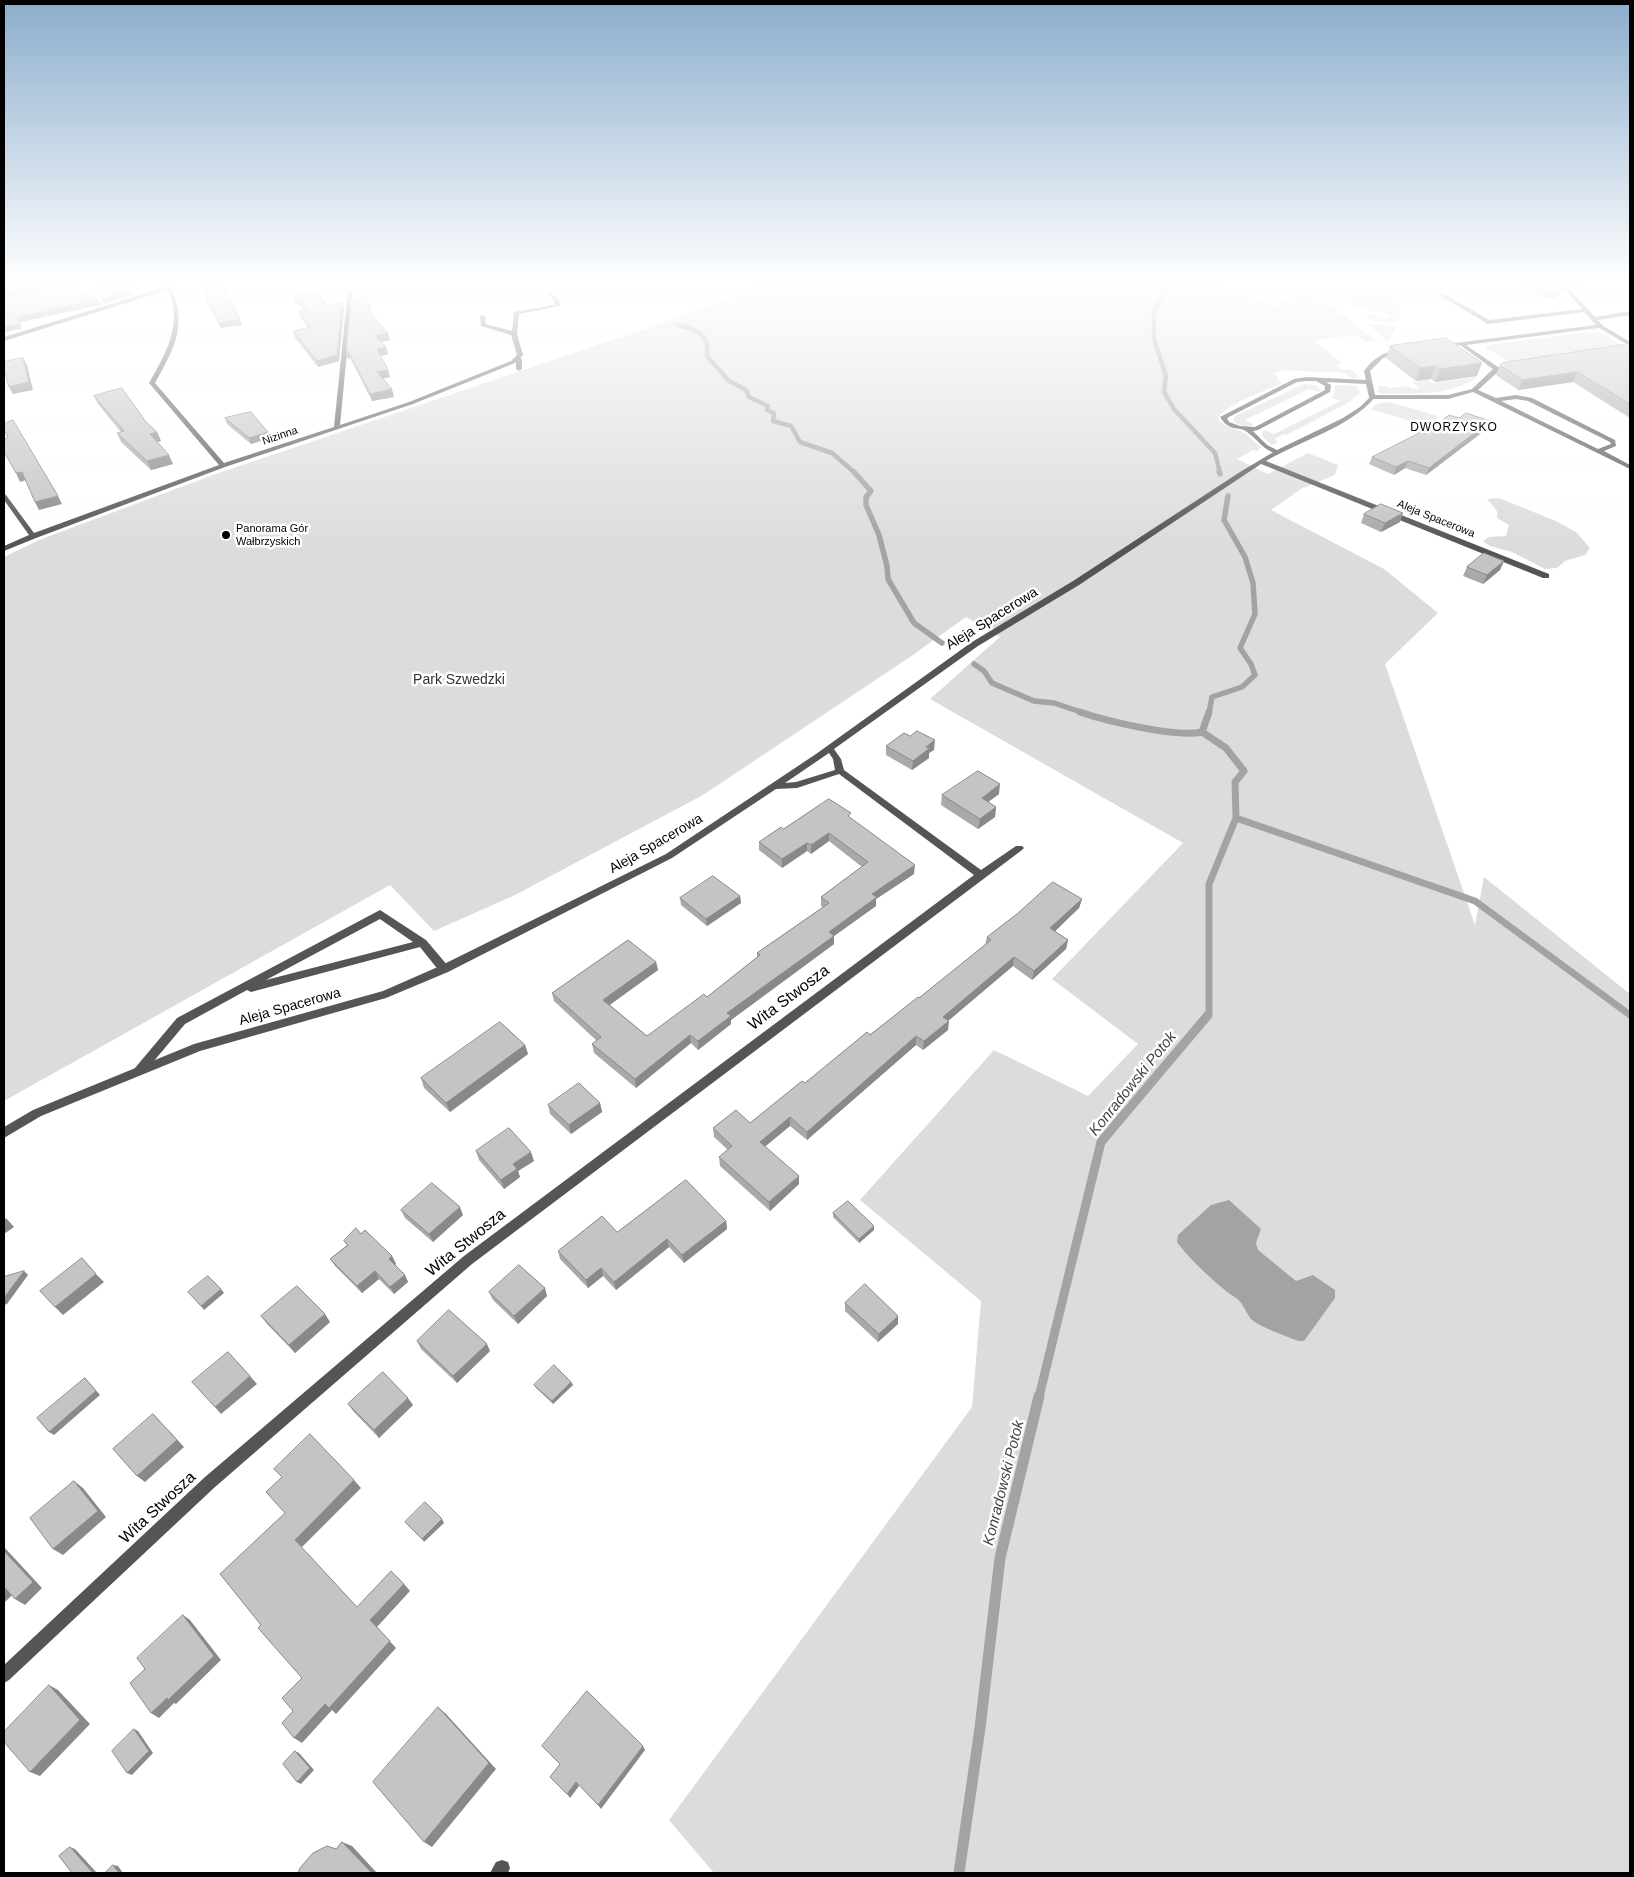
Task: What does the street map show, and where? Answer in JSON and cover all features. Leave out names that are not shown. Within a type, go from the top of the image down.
[{"type":"street","points":[[160,370],[152,383],[223,466]]},
{"type":"street","points":[[337,427],[342,370]]},
{"type":"street","name":"Nizinna","points":[[4,549],[32,536],[223,466],[411,403],[493,370]]},
{"type":"street","points":[[1368,370],[1368,382],[1372,397],[1448,397],[1474,390],[1496,370]]},
{"type":"street","points":[[1318,380],[1328,385],[1328,391],[1256,429],[1248,429],[1227,423],[1223,417],[1296,380],[1318,380],[1368,382]]},
{"type":"street","points":[[1474,390],[1630,467]]},
{"type":"street","name":"Aleja Spacerowa","points":[[4,1133],[37,1112],[198,1047],[386,994],[444,969],[669,856],[830,748],[974,644],[1076,583],[1277,452],[1345,419],[1362,408],[1372,397]]},
{"type":"street","points":[[1497,400],[1516,397],[1530,399],[1613,441],[1614,445],[1599,451]]},
{"type":"street","points":[[1248,429],[1265,446],[1277,452]]},
{"type":"street","name":"Aleja Spacerowa","points":[[1262,462],[1546,576]]},
{"type":"street","points":[[4,496],[32,536]]},
{"type":"street","points":[[830,748],[837,759],[840,771],[980,875]]},
{"type":"street","points":[[775,786],[797,785],[840,771]]},
{"type":"street","name":"Wita Stwosza","points":[[4,1675],[210,1482],[468,1260],[980,875],[1019,848]]},
{"type":"street","points":[[139,1071],[181,1021],[380,914],[422,944],[444,969]]},
{"type":"street","points":[[235,992],[422,944]]},
{"type":"green space","name":"Park Szwedzki","points":[[524,370],[1351,370],[1357,375],[1357,378],[1348,377],[1346,373],[1281,370],[1272,374],[1278,377],[1278,380],[1282,383],[1237,403],[1218,418],[1224,425],[1246,434],[1262,447],[1237,459],[1268,474],[1308,453],[1338,465],[1335,475],[1301,489],[1271,510],[1384,569],[1438,613],[1385,664],[1475,925],[1484,877],[1630,994],[1630,1873],[714,1873],[669,1820],[972,1407],[981,1301],[860,1200],[994,1050],[1088,1096],[1138,1044],[1052,979],[1183,843],[930,699],[1000,637],[966,617],[910,657],[703,795],[515,895],[434,931],[390,885],[4,1101],[4,557],[39,540],[213,475]]},
{"type":"green space","points":[[1477,377],[1455,388],[1431,393],[1381,394],[1377,392],[1379,386],[1389,388],[1408,386],[1413,389],[1420,388],[1412,382],[1428,380],[1433,383]]},
{"type":"green space","points":[[1304,384],[1316,385],[1321,390],[1319,392],[1309,389],[1245,420],[1254,425],[1244,426],[1234,422],[1235,416]]},
{"type":"green space","points":[[1337,385],[1357,386],[1360,393],[1346,404],[1286,435],[1284,434],[1274,439],[1278,442],[1272,445],[1262,436],[1265,430],[1274,434],[1340,401],[1331,397],[1335,394],[1334,387]]},
{"type":"green space","points":[[1388,402],[1435,415],[1438,418],[1423,427],[1370,409],[1377,404]]},
{"type":"green space","points":[[1499,498],[1556,521],[1576,532],[1590,548],[1585,555],[1565,561],[1557,568],[1545,569],[1512,552],[1490,546],[1483,541],[1489,537],[1506,536],[1509,525],[1497,518],[1497,511],[1487,499]]},
{"type":"shaded area","points":[[1229,1200],[1261,1229],[1256,1243],[1258,1250],[1296,1281],[1313,1275],[1335,1290],[1335,1298],[1304,1341],[1299,1341],[1261,1326],[1252,1320],[1243,1305],[1188,1256],[1177,1242],[1178,1235],[1211,1205]]},
{"type":"building","points":[[4,370],[26,370],[29,382],[9,387]]},
{"type":"building","points":[[358,370],[388,370],[377,372],[392,389],[370,394]]},
{"type":"building","points":[[1507,370],[1630,370],[1630,404],[1577,372],[1522,380]]},
{"type":"building","points":[[122,388],[146,422],[157,432],[150,434],[169,455],[147,461],[117,433],[124,431],[94,396]]},
{"type":"building","points":[[251,412],[268,432],[249,438],[225,418]]},
{"type":"building","points":[[1466,413],[1490,421],[1429,468],[1408,461],[1396,467],[1372,457],[1421,432],[1425,434],[1449,415],[1459,418]]},
{"type":"building","points":[[13,420],[58,496],[35,502],[22,472],[16,473],[4,452],[4,439],[8,438],[4,424]]},
{"type":"building","points":[[1381,504],[1403,513],[1385,523],[1364,514]]},
{"type":"building","points":[[1484,553],[1504,561],[1487,575],[1467,567]]},
{"type":"building","points":[[917,731],[935,740],[926,747],[930,748],[913,761],[886,746],[904,733],[910,736]]},
{"type":"building","points":[[978,771],[1000,784],[982,798],[996,807],[980,819],[942,795]]},
{"type":"building","points":[[829,799],[851,813],[848,816],[915,865],[872,894],[877,897],[829,932],[834,936],[727,1013],[731,1016],[698,1041],[690,1035],[635,1079],[592,1044],[601,1037],[552,993],[628,940],[656,962],[603,1000],[647,1036],[704,994],[707,997],[760,955],[757,953],[829,903],[821,897],[868,862],[829,833],[811,845],[807,843],[782,859],[759,842]]},
{"type":"building","points":[[713,876],[740,896],[706,919],[680,898]]},
{"type":"building","points":[[1053,882],[1082,899],[1050,928],[1068,940],[1034,971],[1014,957],[943,1017],[949,1021],[924,1041],[916,1036],[807,1132],[790,1117],[760,1142],[799,1176],[769,1202],[719,1157],[732,1146],[713,1128],[736,1110],[750,1123],[802,1081],[805,1083],[867,1032],[870,1035],[919,998],[991,940],[987,937],[1017,914]]},
{"type":"building","points":[[500,1022],[525,1045],[446,1103],[421,1078]]},
{"type":"building","points":[[579,1083],[600,1103],[569,1125],[548,1105]]},
{"type":"building","points":[[509,1128],[531,1152],[513,1164],[517,1169],[501,1180],[476,1151]]},
{"type":"building","points":[[686,1180],[726,1221],[682,1255],[667,1239],[614,1282],[601,1268],[586,1280],[558,1251],[602,1216],[617,1232]]},
{"type":"building","points":[[432,1183],[460,1207],[429,1234],[401,1210]]},
{"type":"building","points":[[848,1201],[874,1226],[859,1239],[833,1213]]},
{"type":"building","points":[[356,1228],[361,1234],[365,1230],[392,1256],[389,1259],[405,1275],[390,1287],[375,1271],[357,1286],[330,1259],[348,1245],[344,1241]]},
{"type":"building","points":[[82,1258],[96,1274],[55,1307],[40,1291]]},
{"type":"building","points":[[519,1265],[545,1288],[514,1316],[489,1292]]},
{"type":"building","points":[[24,1271],[4,1298],[4,1277]]},
{"type":"building","points":[[208,1276],[221,1289],[201,1306],[188,1292]]},
{"type":"building","points":[[865,1284],[898,1316],[879,1334],[845,1303]]},
{"type":"building","points":[[297,1286],[325,1314],[289,1345],[261,1316]]},
{"type":"building","points":[[449,1310],[487,1344],[453,1376],[417,1341]]},
{"type":"building","points":[[228,1352],[250,1376],[215,1407],[192,1382]]},
{"type":"building","points":[[554,1365],[571,1382],[552,1401],[534,1385]]},
{"type":"building","points":[[383,1372],[408,1398],[374,1430],[348,1404]]},
{"type":"building","points":[[85,1378],[96,1391],[49,1432],[37,1418]]},
{"type":"building","points":[[153,1414],[177,1440],[137,1476],[113,1449]]},
{"type":"building","points":[[310,1434],[354,1480],[295,1540],[357,1607],[391,1571],[404,1584],[370,1620],[390,1641],[329,1708],[325,1704],[294,1738],[282,1723],[293,1711],[282,1698],[302,1678],[258,1628],[261,1625],[220,1574],[285,1513],[266,1492],[282,1477],[274,1469]]},
{"type":"building","points":[[74,1481],[98,1511],[53,1549],[30,1518]]},
{"type":"building","points":[[425,1502],[442,1519],[422,1539],[405,1522]]},
{"type":"building","points":[[4,1551],[33,1582],[15,1599],[4,1587]]},
{"type":"building","points":[[183,1615],[214,1656],[168,1700],[167,1698],[151,1713],[130,1683],[145,1669],[137,1658]]},
{"type":"building","points":[[49,1685],[80,1720],[30,1772],[4,1742],[4,1732]]},
{"type":"building","points":[[587,1691],[643,1746],[598,1805],[576,1782],[567,1794],[550,1777],[560,1764],[542,1746]]},
{"type":"building","points":[[438,1707],[489,1763],[424,1842],[373,1782]]},
{"type":"building","points":[[134,1729],[149,1751],[127,1773],[112,1751]]},
{"type":"building","points":[[295,1751],[310,1768],[297,1782],[283,1764]]},
{"type":"building","points":[[342,1842],[372,1873],[298,1873],[313,1853],[327,1846],[336,1849]]},
{"type":"building","points":[[70,1847],[93,1873],[72,1873],[59,1856]]},
{"type":"building","points":[[113,1865],[119,1873],[105,1873]]},
{"type":"waterway","points":[[719,370],[729,381],[746,390],[749,397],[768,406],[767,410],[774,413],[773,421],[791,426],[800,442],[832,453],[855,473]]},
{"type":"waterway","name":"Konradowski Potok","points":[[1164,370],[1166,376],[1164,392],[1174,409],[1215,453],[1220,473]]},
{"type":"waterway","points":[[855,473],[871,491],[866,497],[866,505],[879,535],[887,566],[888,579],[914,623],[942,643]]},
{"type":"waterway","name":"Konradowski Potok","points":[[1209,713],[1212,697],[1242,687],[1255,675],[1251,664],[1240,648],[1255,614],[1253,583],[1245,557],[1224,520],[1228,496]]},
{"type":"waterway","points":[[974,664],[984,671],[992,683],[1034,701],[1054,703],[1084,713]]},
{"type":"waterway","points":[[1080,712],[1123,724],[1159,731],[1176,733],[1202,732]]},
{"type":"waterway","name":"Konradowski Potok","points":[[1202,732],[1209,712]]},
{"type":"waterway","name":"Konradowski Potok","points":[[1202,732],[1226,748],[1244,771],[1235,782],[1236,818]]},
{"type":"waterway","name":"Konradowski Potok","points":[[1207,1016],[1209,1013],[1209,884],[1236,818]]},
{"type":"waterway","points":[[1236,818],[1475,901],[1630,1015]]},
{"type":"waterway","name":"Konradowski Potok","points":[[1039,1397],[1101,1142],[1208,1015]]},
{"type":"waterway","name":"Konradowski Potok","points":[[959,1873],[980,1728],[1000,1558],[1039,1396]]},
{"type":"place","name":"Panorama Gór Wałbrzyskich","points":[[226,535]]},
{"type":"district","name":"DWORZYSKO","points":[[1454,428]]}]
